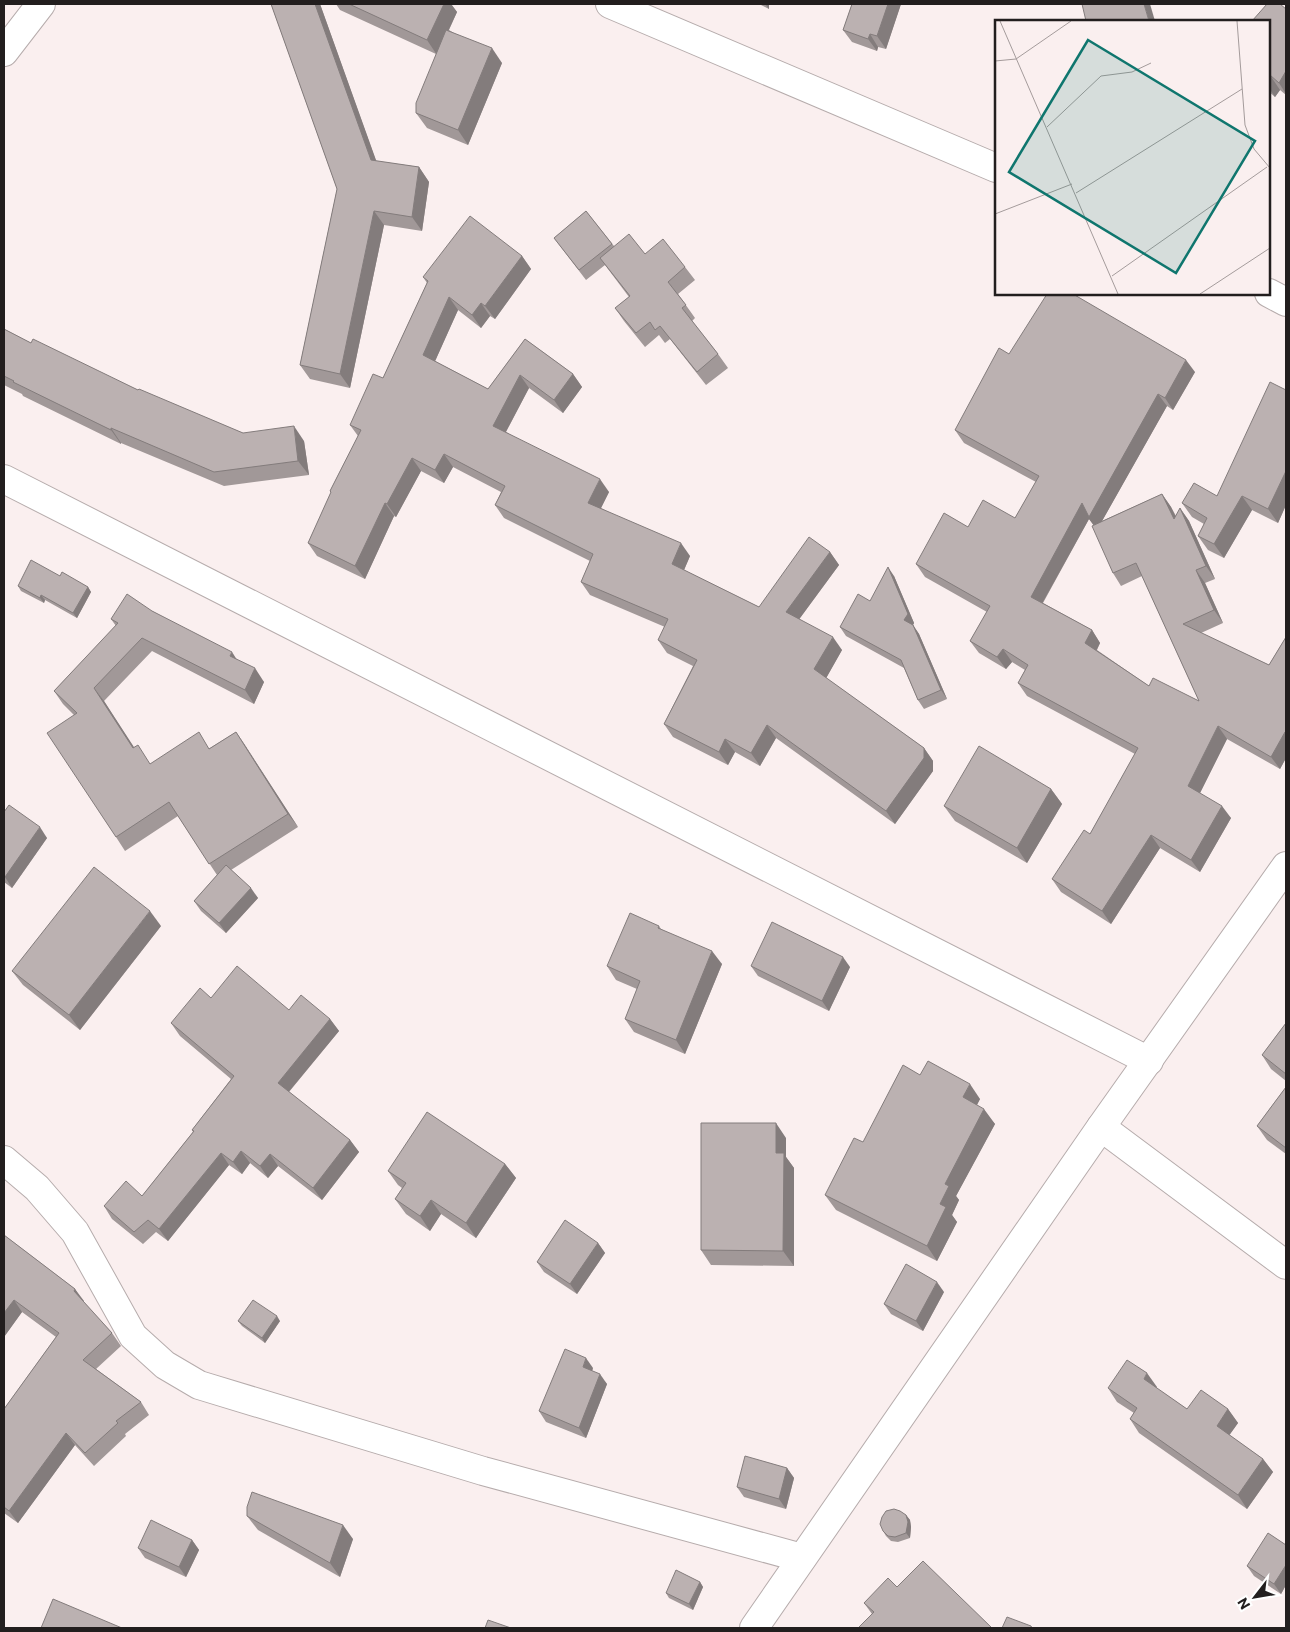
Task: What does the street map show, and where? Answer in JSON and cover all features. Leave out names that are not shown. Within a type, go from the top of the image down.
[{"type":"street","points":[[4,52],[41,4]]},
{"type":"street","points":[[610,4],[995,168]]},
{"type":"street","points":[[1270,294],[1286,302]]},
{"type":"street","points":[[4,480],[1149,1061]]},
{"type":"street","points":[[754,1628],[1286,866]]},
{"type":"street","points":[[1102,1127],[1286,1266]]},
{"type":"street","points":[[4,1160],[37,1188],[75,1232],[132,1336],[165,1365],[200,1385],[483,1471],[802,1558]]},
{"type":"building","points":[[271,4],[315,4],[371,160],[419,167],[412,217],[374,211],[340,374],[300,365],[337,189]]},
{"type":"building","points":[[349,4],[444,4],[427,40]]},
{"type":"building","points":[[852,4],[888,4],[877,36],[870,34],[868,39],[843,30]]},
{"type":"building","points":[[1082,4],[1144,4],[1149,20],[1086,20]]},
{"type":"building","points":[[1267,4],[1280,4],[1286,9],[1286,71],[1279,83],[1270,75],[1270,20],[1253,20]]},
{"type":"building","points":[[446,30],[492,48],[458,130],[416,113],[416,103]]},
{"type":"building","points":[[586,211],[612,244],[579,270],[554,238]]},
{"type":"building","points":[[470,216],[522,256],[485,306],[481,303],[472,315],[449,297],[423,355],[488,389],[525,339],[573,374],[554,400],[520,375],[493,426],[600,479],[588,503],[681,543],[672,564],[759,607],[809,537],[830,552],[786,612],[833,637],[814,669],[924,748],[924,758],[886,811],[767,725],[751,753],[725,739],[719,752],[664,724],[697,660],[658,640],[668,619],[581,582],[593,554],[495,505],[505,486],[444,454],[435,470],[412,458],[387,504],[385,503],[355,566],[308,543],[330,491],[361,430],[350,425],[373,374],[383,378],[428,281],[423,277]]},
{"type":"building","points":[[629,234],[645,254],[663,239],[685,267],[668,282],[686,305],[682,308],[718,354],[697,372],[660,326],[655,330],[650,322],[636,333],[615,308],[630,296],[600,258]]},
{"type":"building","points":[[1046,295],[1075,295],[1186,360],[1165,398],[1158,394],[1089,517],[1082,503],[1031,597],[1092,630],[1085,643],[1149,686],[1153,678],[1199,701],[1136,563],[1113,573],[1092,526],[1162,494],[1174,519],[1180,508],[1206,566],[1196,570],[1214,610],[1183,624],[1269,665],[1286,637],[1286,733],[1271,757],[1218,726],[1188,786],[1222,806],[1191,860],[1151,835],[1102,911],[1052,879],[1084,830],[1090,834],[1138,748],[1018,683],[1028,665],[1003,649],[997,657],[970,641],[990,606],[916,564],[944,513],[968,527],[983,500],[1015,518],[1039,476],[955,430],[999,348],[1009,354]]},
{"type":"building","points":[[4,329],[31,343],[33,339],[138,390],[243,433],[294,426],[298,461],[214,472],[111,428],[111,430],[4,376]]},
{"type":"building","points":[[1270,382],[1286,390],[1286,471],[1268,509],[1242,496],[1214,544],[1198,536],[1207,518],[1182,503],[1194,483],[1217,496]]},
{"type":"building","points":[[31,560],[60,576],[62,572],[88,587],[73,613],[41,595],[40,598],[18,586]]},
{"type":"building","points":[[888,567],[908,614],[904,620],[913,625],[941,690],[918,700],[901,660],[840,627],[858,594],[870,601]]},
{"type":"building","points":[[127,594],[152,611],[232,652],[230,656],[255,668],[245,690],[142,638],[94,688],[133,748],[138,745],[150,764],[199,732],[209,749],[236,732],[288,814],[209,864],[169,802],[116,837],[47,733],[77,713],[54,691],[118,623],[111,619]]},
{"type":"building","points":[[979,746],[1051,789],[1017,848],[944,806]]},
{"type":"building","points":[[9,805],[40,827],[4,877],[4,812]]},
{"type":"building","points":[[226,865],[251,888],[219,923],[194,901]]},
{"type":"building","points":[[94,867],[150,911],[69,1015],[12,971]]},
{"type":"building","points":[[630,913],[659,926],[658,928],[712,951],[676,1040],[625,1019],[640,981],[607,966]]},
{"type":"building","points":[[772,922],[843,957],[822,1001],[751,966]]},
{"type":"building","points":[[237,966],[289,1010],[301,995],[330,1019],[278,1083],[350,1140],[313,1188],[270,1154],[260,1166],[241,1151],[233,1162],[221,1153],[159,1229],[148,1220],[134,1232],[104,1206],[126,1181],[142,1196],[194,1131],[192,1130],[234,1076],[171,1023],[200,988],[211,998]]},
{"type":"building","points":[[1286,1023],[1286,1074],[1262,1055]]},
{"type":"building","points":[[928,1061],[970,1084],[963,1097],[984,1109],[945,1184],[949,1186],[940,1204],[946,1207],[927,1246],[825,1195],[854,1138],[863,1142],[903,1065],[920,1075]]},
{"type":"building","points":[[1286,1087],[1286,1148],[1257,1126]]},
{"type":"building","points":[[427,1112],[505,1164],[466,1223],[431,1200],[420,1216],[395,1199],[406,1183],[388,1171]]},
{"type":"building","points":[[701,1123],[776,1123],[776,1153],[784,1153],[783,1251],[701,1250]]},
{"type":"building","points":[[565,1220],[598,1243],[570,1284],[537,1262]]},
{"type":"building","points":[[4,1235],[75,1289],[74,1291],[112,1333],[83,1360],[141,1402],[116,1421],[118,1423],[85,1453],[66,1433],[9,1511],[4,1507],[4,1409],[59,1333],[14,1300],[4,1313]]},
{"type":"building","points":[[906,1264],[937,1282],[916,1321],[884,1304]]},
{"type":"building","points":[[253,1300],[277,1316],[262,1338],[238,1321]]},
{"type":"building","points":[[565,1349],[586,1358],[583,1367],[600,1374],[579,1428],[539,1411]]},
{"type":"building","points":[[1127,1360],[1147,1373],[1144,1379],[1187,1409],[1201,1390],[1228,1409],[1217,1426],[1263,1459],[1238,1495],[1130,1419],[1137,1408],[1108,1388]]},
{"type":"building","points":[[745,1456],[787,1468],[779,1499],[737,1487]]},
{"type":"building","points":[[252,1492],[343,1525],[330,1563],[247,1516],[247,1507]]},
{"type":"building","points":[[894,1509],[906,1515],[908,1522],[906,1533],[895,1537],[888,1536],[880,1524],[886,1511]]},
{"type":"building","points":[[151,1520],[192,1540],[179,1567],[138,1548]]},
{"type":"building","points":[[1268,1533],[1286,1545],[1286,1565],[1274,1584],[1247,1566]]},
{"type":"building","points":[[923,1561],[992,1628],[858,1628],[874,1612],[864,1603],[888,1578],[897,1587]]},
{"type":"building","points":[[676,1570],[700,1582],[689,1604],[666,1593]]},
{"type":"building","points":[[53,1599],[122,1628],[41,1628]]},
{"type":"building","points":[[1007,1617],[1031,1626],[1032,1628],[1002,1628]]},
{"type":"building","points":[[488,1620],[511,1628],[485,1628]]}]
